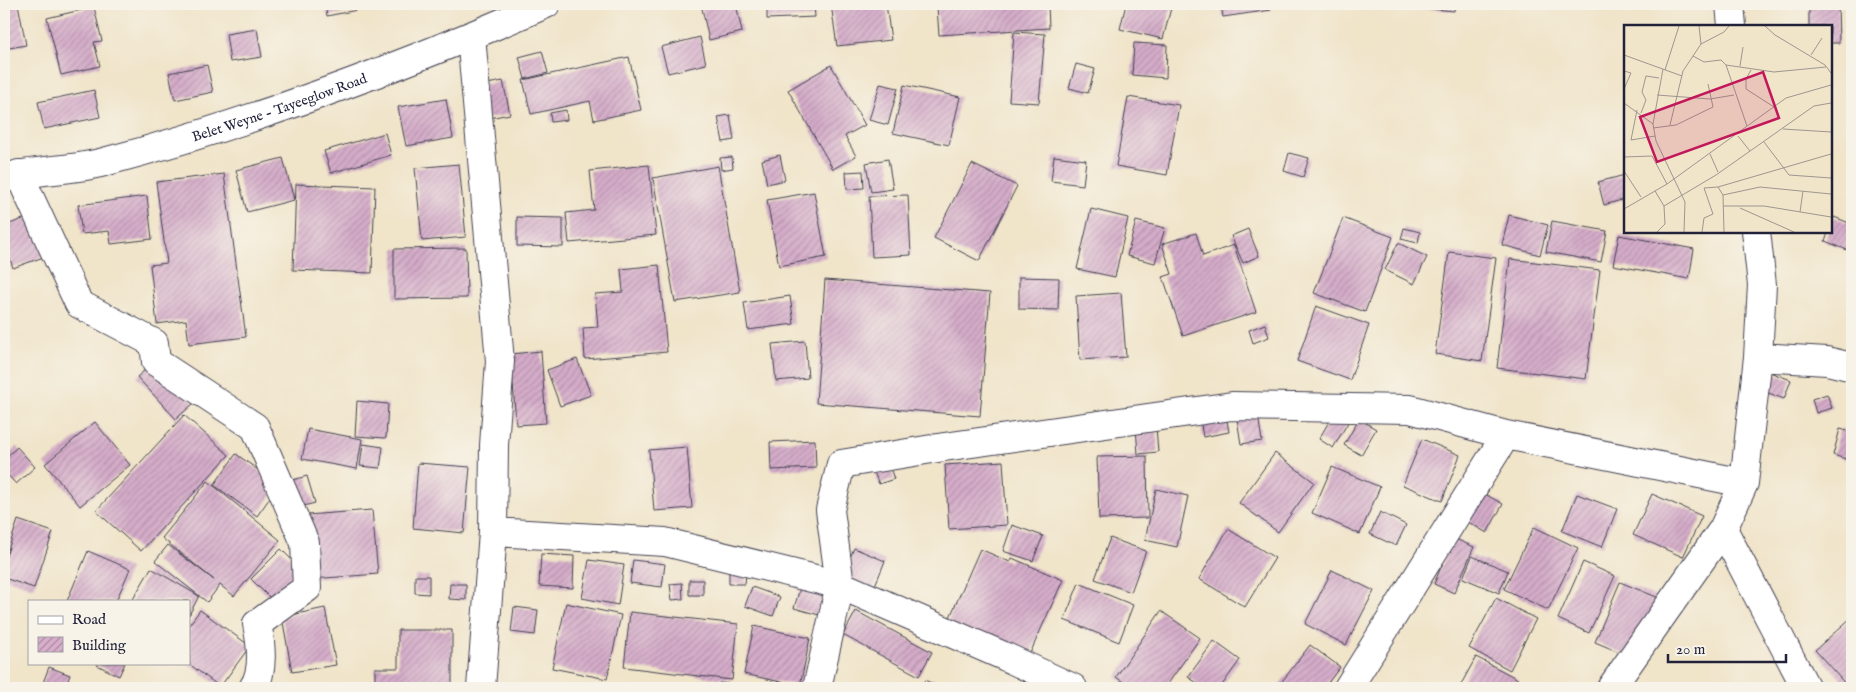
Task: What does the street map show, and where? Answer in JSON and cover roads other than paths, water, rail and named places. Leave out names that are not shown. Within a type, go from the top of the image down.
[{"type":"street","name":"Belet Weyne - Tayeeglow Road","points":[[11,176],[102,163],[245,121],[471,36],[546,4]]},
{"type":"street","points":[[1730,4],[1732,25]]},
{"type":"street","points":[[471,36],[500,362],[494,445],[494,532],[481,688]]},
{"type":"street","points":[[11,176],[79,304],[154,343],[156,362],[255,427],[305,543],[307,588],[257,624],[262,650],[256,683],[252,688]]},
{"type":"street","points":[[1611,688],[1723,529],[1744,483],[1758,357],[1762,285],[1756,232]]},
{"type":"street","points":[[1758,357],[1827,361],[1852,368]]},
{"type":"street","points":[[817,688],[840,586],[830,510],[841,464],[944,447],[1232,406],[1410,409],[1506,435],[1744,483]]},
{"type":"street","points":[[1348,688],[1506,435]]},
{"type":"street","points":[[1723,529],[1806,688]]},
{"type":"street","points":[[494,532],[665,542],[840,586],[1006,657],[1073,688]]}]
